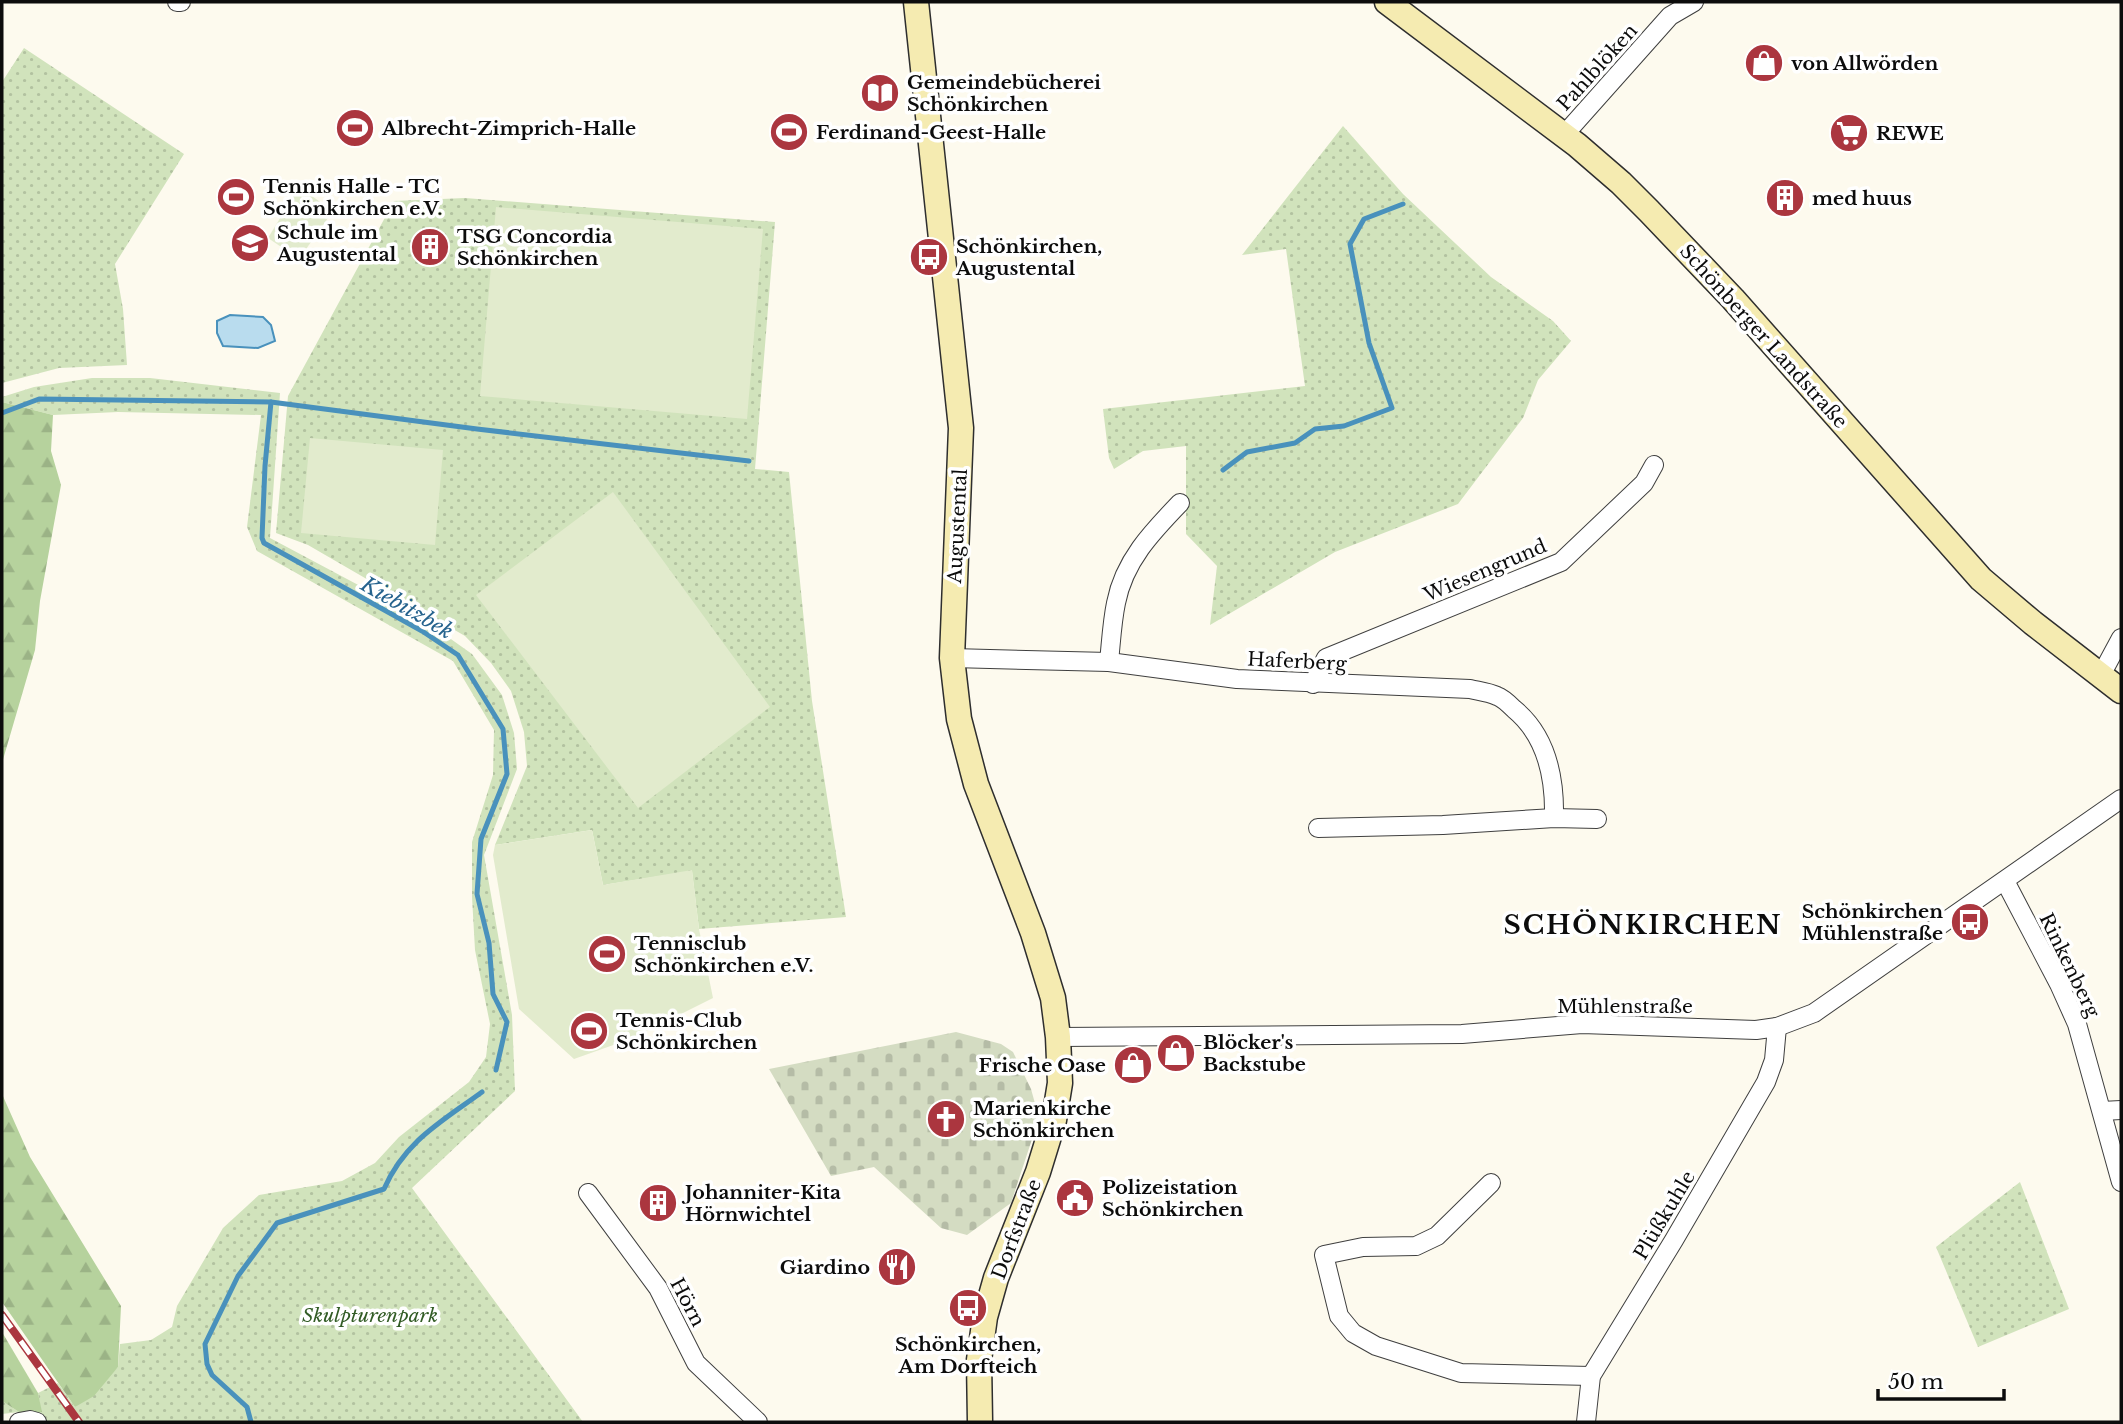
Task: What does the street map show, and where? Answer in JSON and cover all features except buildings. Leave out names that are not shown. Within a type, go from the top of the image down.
[{"type":"street","name":"Augustental","points":[[916,2],[961,429],[952,658],[960,719],[976,784],[1033,933],[1053,998],[1058,1037]]},
{"type":"street","name":"Schönberger Landstraße","points":[[1387,2],[1564,135],[1649,211],[1783,355],[1981,579],[2100,677],[2121,691]]},
{"type":"street","name":"Pahlblöken","points":[[1564,135],[1670,16],[1694,2]]},
{"type":"street","name":"Wiesengrund","points":[[1313,684],[1326,658],[1561,562],[1644,483],[1654,465]]},
{"type":"street","points":[[1109,662],[1116,602],[1123,579],[1133,558],[1152,532],[1180,503]]},
{"type":"street","points":[[2100,677],[2121,638]]},
{"type":"street","name":"Haferberg","points":[[952,658],[1109,662],[1237,679],[1470,690],[1499,696],[1523,716],[1538,737],[1555,788],[1554,818]]},
{"type":"street","name":"Mühlenstraße","points":[[1058,1037],[1462,1034],[1582,1024],[1756,1030],[1777,1027],[1814,1013],[2121,799]]},
{"type":"street","points":[[1318,828],[1443,825],[1554,818],[1597,819]]},
{"type":"street","name":"Rinkenberg","points":[[2005,881],[2077,1024],[2121,1182]]},
{"type":"street","name":"Plüßkuhle","points":[[1586,1422],[1591,1376],[1766,1082],[1774,1060],[1777,1027]]},
{"type":"street","name":"Dorfstraße","points":[[980,1422],[979,1360],[985,1317],[996,1278],[1038,1172],[1054,1120],[1060,1083],[1058,1037]]},
{"type":"street","points":[[2102,1111],[2121,1110]]},
{"type":"street","points":[[1491,1183],[1437,1236],[1416,1246],[1363,1247],[1324,1255],[1339,1316],[1353,1333],[1376,1346],[1461,1373],[1591,1376]]},
{"type":"street","name":"Hörn","points":[[588,1193],[658,1288],[696,1363],[758,1422]]},
{"type":"street","points":[[19,1422],[37,1422]]},
{"type":"green space","points":[[24,48],[184,154],[115,264],[123,309],[127,365],[59,368],[2,383],[2,82]]},
{"type":"green space","points":[[1343,126],[1403,194],[1491,277],[1553,321],[1571,341],[1538,380],[1523,418],[1458,504],[1335,552],[1210,625],[1217,566],[1186,534],[1186,446],[1143,451],[1114,469],[1109,458],[1103,409],[1305,386],[1286,249],[1242,255]]},
{"type":"green space","points":[[299,187],[333,211],[299,259],[268,238]]},
{"type":"green space","points":[[465,198],[775,222],[755,469],[789,472],[812,701],[846,917],[699,929],[692,871],[603,885],[592,830],[495,845],[527,766],[524,732],[511,691],[491,663],[465,636],[308,545],[276,533],[288,396],[394,201]]},
{"type":"green space","points":[[496,207],[763,229],[747,419],[480,396]]},
{"type":"green space","name":"Skulpturenpark","points":[[92,378],[150,378],[280,393],[270,538],[424,620],[472,654],[502,695],[514,733],[517,769],[484,855],[512,1015],[515,1091],[412,1188],[583,1422],[19,1422],[19,1412],[41,1412],[38,1393],[58,1383],[75,1407],[118,1367],[120,1344],[151,1340],[172,1327],[177,1306],[223,1228],[259,1195],[342,1181],[375,1163],[399,1137],[469,1082],[486,1057],[490,1024],[475,950],[472,842],[493,775],[494,730],[453,661],[257,551],[247,527],[261,415],[118,412],[53,415],[2,402],[2,397],[34,387]]},
{"type":"green space","points":[[2,402],[53,415],[51,451],[61,485],[40,601],[35,650],[2,763]]},
{"type":"green space","points":[[310,438],[443,450],[435,545],[301,533]]},
{"type":"green space","points":[[613,492],[770,707],[638,808],[476,595]]},
{"type":"green space","name":"Tennisclub Schönkirchen e.V.","points":[[592,830],[603,885],[692,870],[699,929],[713,998],[633,1038],[574,1059],[519,1009],[493,855],[495,845]]},
{"type":"green space","points":[[956,1032],[1001,1044],[1013,1052],[1031,1089],[1036,1107],[1036,1127],[1011,1203],[967,1235],[941,1228],[874,1167],[831,1176],[769,1069]]},
{"type":"green space","points":[[2,1094],[30,1157],[121,1306],[118,1367],[94,1396],[75,1407],[2,1302]]},
{"type":"green space","points":[[2020,1182],[2069,1309],[1978,1347],[1936,1247]]},
{"type":"green space","points":[[2,1332],[38,1393],[42,1412],[19,1412],[2,1401]]},
{"type":"green space","points":[[2,1401],[19,1412],[2,1414]]},
{"type":"water","points":[[230,315],[263,317],[271,325],[275,341],[258,348],[223,346],[217,333],[217,321]]},
{"type":"waterway","points":[[1223,470],[1247,452],[1295,443],[1315,429],[1344,426],[1392,408],[1369,343],[1350,244],[1364,219],[1403,204]]},
{"type":"waterway","name":"Kiebitzbek","points":[[2,413],[39,399],[271,402],[749,461]]},
{"type":"waterway","name":"Kiebitzbek","points":[[271,402],[265,466],[264,543],[422,631],[458,655],[503,729],[507,774],[481,839],[477,894],[489,943],[493,994],[507,1022],[496,1070]]},
{"type":"waterway","name":"Kiebitzbek","points":[[251,1422],[247,1407],[212,1375],[207,1364],[205,1344],[238,1276],[277,1223],[384,1189],[413,1145],[482,1092]]},
{"type":"railway","points":[[2,1315],[79,1422]]},
{"type":"place","name":"von Allwörden","points":[[1764,63]]},
{"type":"place","name":"Gemeindebücherei Schönkirchen","points":[[880,93]]},
{"type":"place","name":"Albrecht-Zimprich-Halle","points":[[355,128]]},
{"type":"place","name":"Ferdinand-Geest-Halle","points":[[789,132]]},
{"type":"place","name":"REWE","points":[[1849,133]]},
{"type":"place","name":"Tennis Halle - TC Schönkirchen e.V.","points":[[236,197]]},
{"type":"place","name":"med huus","points":[[1785,198]]},
{"type":"place","name":"Schule im Augustental","points":[[250,243]]},
{"type":"place","name":"TSG Concordia Schönkirchen","points":[[430,247]]},
{"type":"place","name":"Schönkirchen, Augustental","points":[[929,257]]},
{"type":"place","name":"Schönkirchen Mühlenstraße","points":[[1970,922]]},
{"type":"place","name":"Tennisclub Schönkirchen e.V.","points":[[607,954]]},
{"type":"place","name":"Tennis-Club Schönkirchen","points":[[589,1031]]},
{"type":"place","name":"Blöcker's Backstube","points":[[1176,1053]]},
{"type":"place","name":"Frische Oase","points":[[1133,1065]]},
{"type":"place","name":"Marienkirche Schönkirchen","points":[[946,1119]]},
{"type":"place","name":"Polizeistation Schönkirchen","points":[[1075,1198]]},
{"type":"place","name":"Johanniter-Kita Hörnwichtel","points":[[658,1203]]},
{"type":"place","name":"Giardino","points":[[897,1267]]},
{"type":"place","name":"Schönkirchen, Am Dorfteich","points":[[968,1308]]},
{"type":"district","name":"SCHÖNKIRCHEN","points":[[1643,925]]}]
